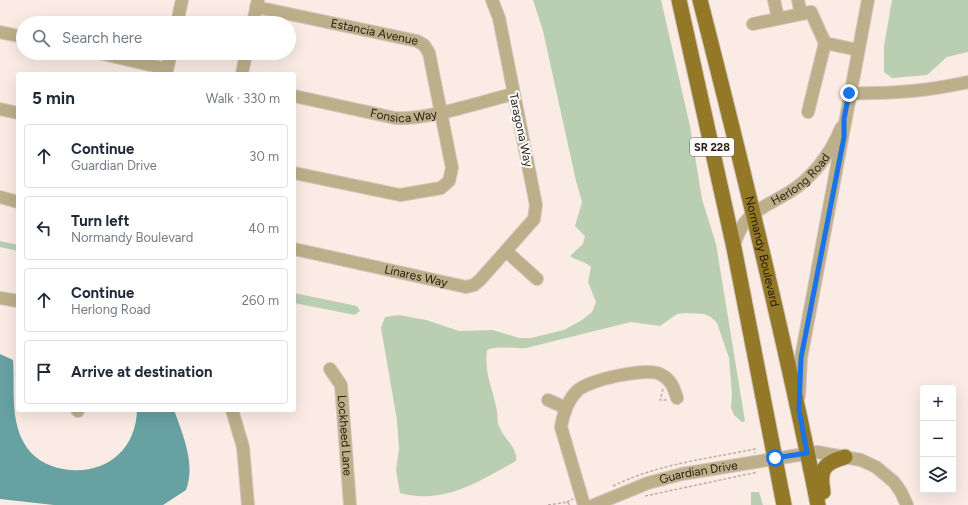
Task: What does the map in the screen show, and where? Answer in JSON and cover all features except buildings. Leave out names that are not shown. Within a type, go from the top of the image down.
[{"type":"main road","name":"SR 228","points":[[679,0],[734,248],[784,505]]},
{"type":"main road","name":"Normandy Boulevard","points":[[700,0],[754,212],[799,410],[818,505]]},
{"type":"main road","points":[[826,505],[821,480],[822,472],[831,461],[845,457]]},
{"type":"street","points":[[179,16],[182,0]]},
{"type":"street","name":"Taragona Way","points":[[492,0],[499,18],[536,210],[534,219],[506,251]]},
{"type":"street","points":[[774,0],[778,18]]},
{"type":"street","points":[[798,0],[808,8],[825,43],[808,112]]},
{"type":"street","name":"Herlong Road","points":[[734,248],[742,225],[754,212],[788,193],[812,175],[838,135],[844,119],[868,0]]},
{"type":"street","points":[[254,16],[257,3]]},
{"type":"street","name":"Estancia Avenue","points":[[257,3],[417,41],[424,45],[429,53],[452,168],[449,181],[441,188],[400,195],[296,173]]},
{"type":"street","points":[[752,24],[778,18],[808,8]]},
{"type":"street","points":[[0,32],[16,35]]},
{"type":"street","points":[[825,43],[858,50]]},
{"type":"street","points":[[125,60],[167,71],[169,60]]},
{"type":"street","points":[[242,72],[245,60]]},
{"type":"street","points":[[849,93],[890,94],[931,90],[968,82]]},
{"type":"street","name":"Fonsica Way","points":[[296,96],[405,119],[441,112],[514,94]]},
{"type":"street","points":[[0,109],[16,113]]},
{"type":"street","name":"Herlong Road","points":[[799,410],[801,358],[844,137],[844,119]]},
{"type":"street","points":[[0,197],[16,201]]},
{"type":"street","name":"Linares Way","points":[[296,249],[466,287],[474,285],[480,280],[506,251]]},
{"type":"street","points":[[506,251],[537,279]]},
{"type":"street","points":[[0,298],[16,301]]},
{"type":"street","name":"Lockheed Lane","points":[[330,369],[341,385],[350,505]]},
{"type":"street","points":[[584,505],[561,427],[562,417],[577,391],[590,384],[644,371],[659,373],[666,377],[672,385],[677,398]]},
{"type":"street","points":[[548,400],[568,405]]},
{"type":"street","points":[[233,412],[243,447],[248,505]]},
{"type":"street","name":"Guardian Drive","points":[[594,505],[648,482],[682,474],[817,452],[865,462],[885,473],[898,487],[907,505]]},
{"type":"path","points":[[663,386],[660,400],[677,398]]},
{"type":"path","points":[[639,497],[758,473],[756,461]]},
{"type":"path","points":[[548,505],[567,502],[570,505]]},
{"type":"green space","points":[[533,0],[661,0],[690,126],[702,199],[716,244],[745,421],[742,422],[734,415],[731,408],[732,394],[729,358],[717,323],[711,317],[704,314],[677,314],[660,326],[631,322],[526,348],[501,347],[487,350],[487,367],[497,411],[498,423],[501,431],[513,447],[516,461],[475,483],[447,493],[432,496],[416,496],[400,493],[396,470],[399,449],[397,420],[381,328],[385,317],[399,315],[426,320],[459,331],[493,330],[519,338],[531,338],[564,330],[582,320],[592,312],[596,302],[588,282],[591,267],[586,263],[570,256],[583,244],[585,236],[575,226],[582,202],[543,31]]},
{"type":"green space","points":[[892,0],[968,0],[968,52],[947,57],[927,75],[892,78],[884,72],[884,46]]},
{"type":"green space","points":[[0,241],[16,245],[16,251],[0,247]]},
{"type":"green space","points":[[296,293],[357,306],[360,311],[355,315],[296,303]]},
{"type":"green space","points":[[751,492],[759,492],[763,505],[751,505]]},
{"type":"water","points":[[0,354],[13,360],[15,413],[24,443],[31,453],[51,466],[63,469],[78,470],[91,469],[104,464],[115,458],[124,449],[131,438],[137,412],[175,412],[187,450],[190,470],[189,480],[186,490],[163,505],[54,505],[0,499]]},
{"type":"route","points":[[775,458],[807,453],[799,410],[801,358],[844,137],[844,119],[849,93]]}]
